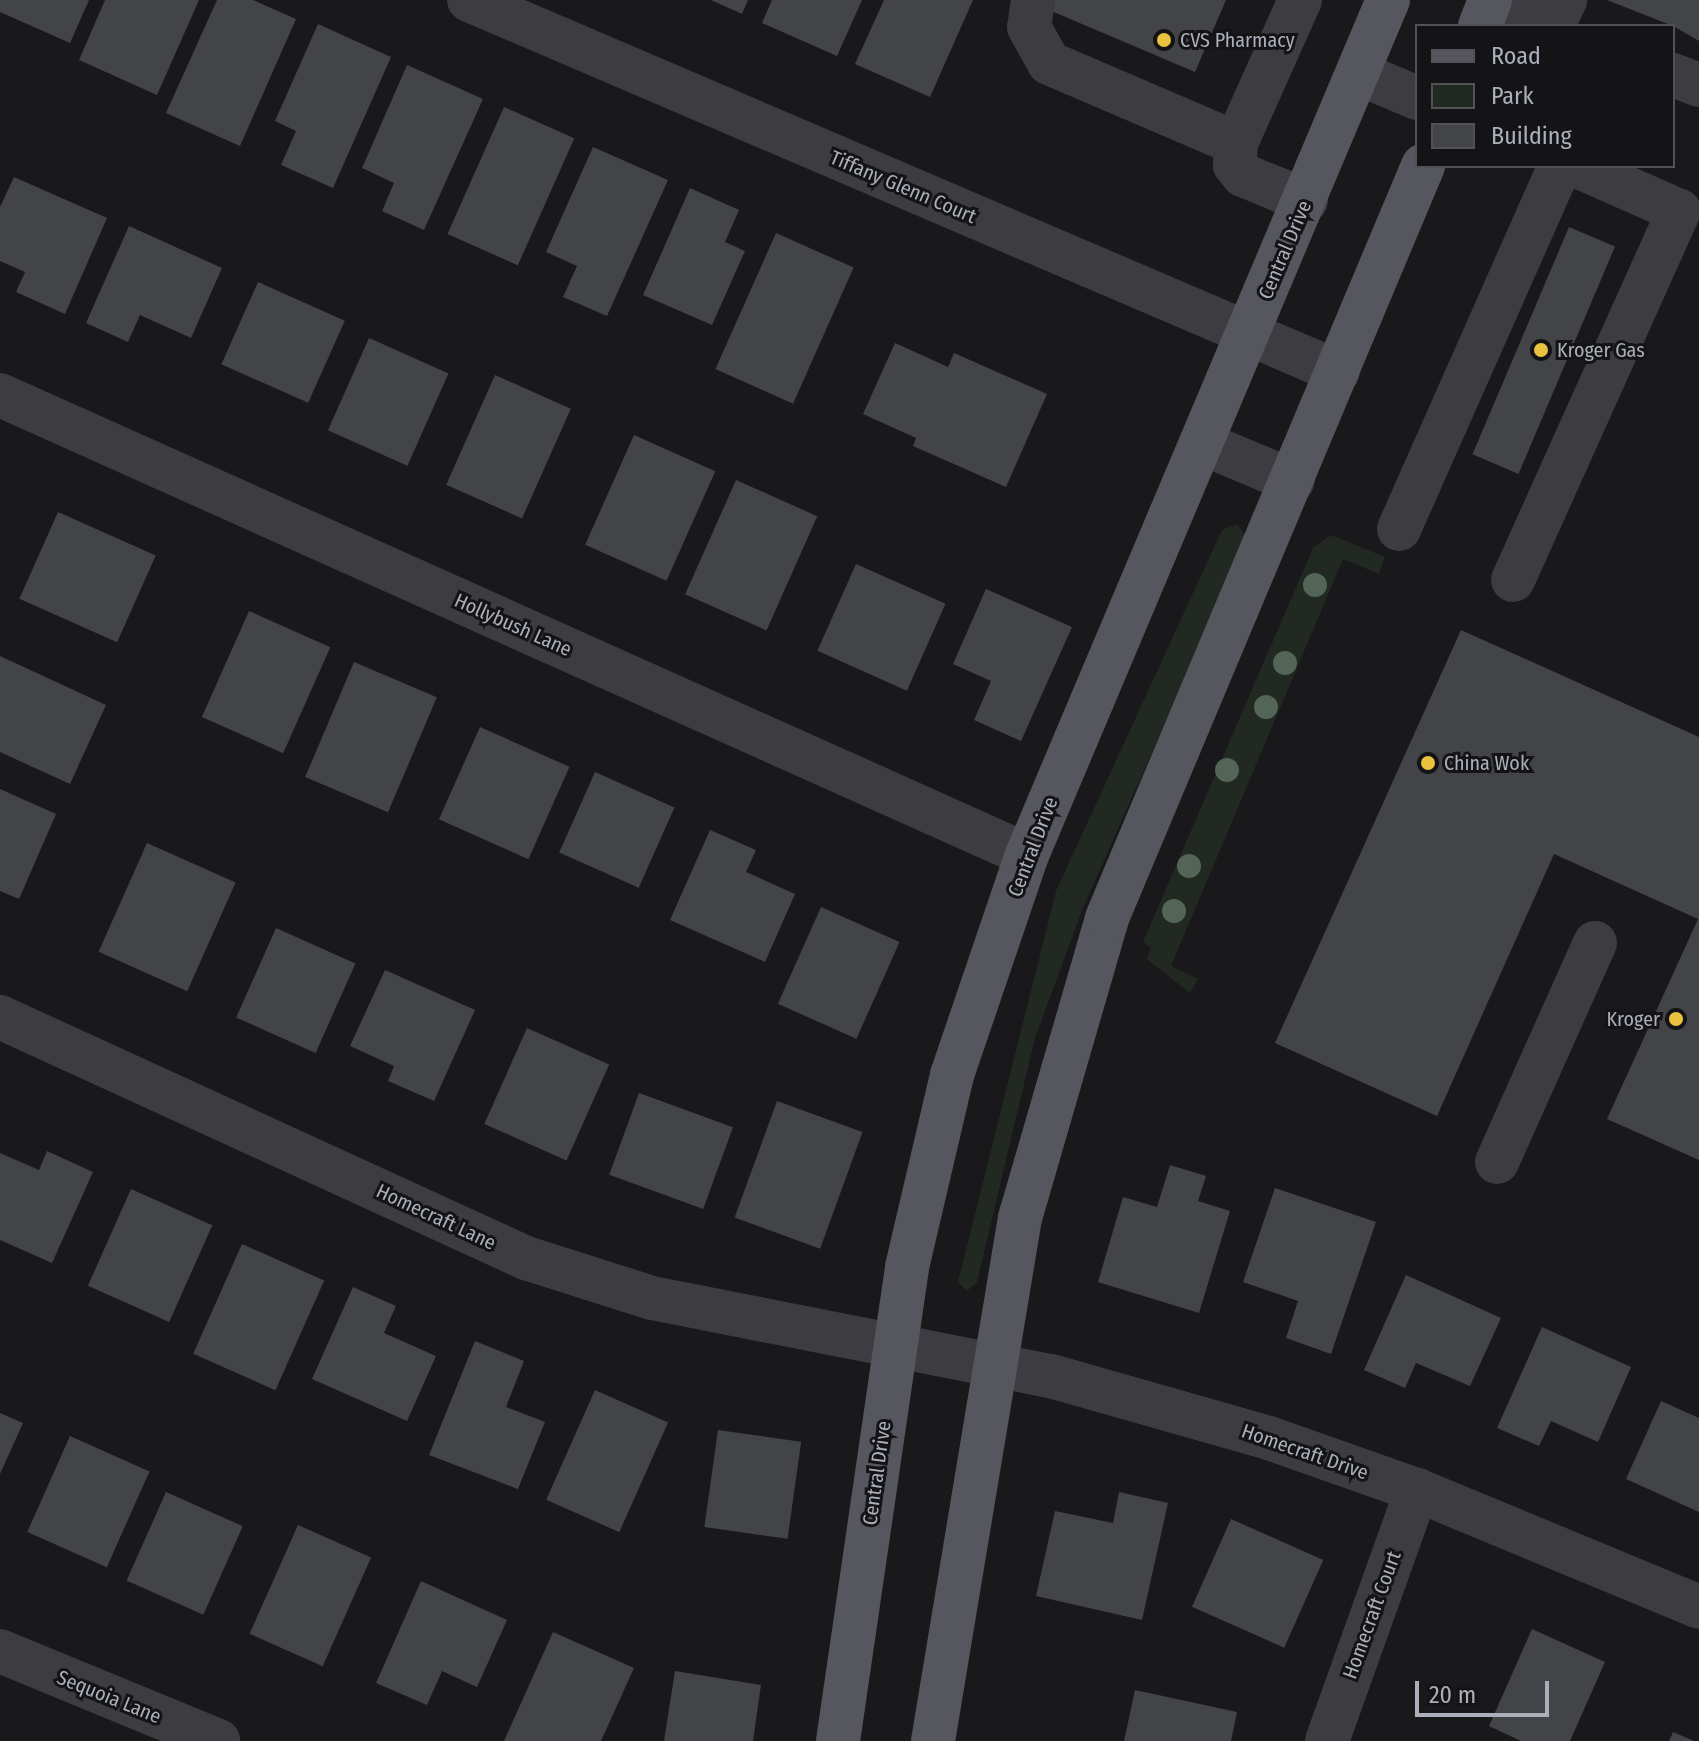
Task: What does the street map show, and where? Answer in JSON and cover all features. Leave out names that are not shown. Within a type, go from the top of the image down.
[{"type":"main road","name":"Central Drive","points":[[838,1741],[907,1267],[952,1075],[1027,855],[1250,337],[1388,0]]},
{"type":"main road","points":[[1481,24],[1490,0]]},
{"type":"main road","points":[[933,1741],[1020,1218],[1107,918],[1422,168]]},
{"type":"street","name":"Tiffany Glenn Court","points":[[469,0],[1250,337],[1338,372]]},
{"type":"street","points":[[1033,0],[1029,27],[1049,63],[1236,143]]},
{"type":"street","points":[[1300,0],[1236,143],[1235,165],[1243,175],[1306,201]]},
{"type":"street","points":[[1490,0],[1549,24]]},
{"type":"street","points":[[1555,24],[1565,0]]},
{"type":"street","points":[[1358,73],[1415,97]]},
{"type":"street","points":[[1675,76],[1699,85]]},
{"type":"street","points":[[1399,529],[1559,168]]},
{"type":"street","points":[[1513,580],[1679,211],[1582,168]]},
{"type":"street","name":"Hollybush Lane","points":[[0,395],[1027,855]]},
{"type":"street","points":[[1204,444],[1293,481]]},
{"type":"street","points":[[1497,1162],[1595,943]]},
{"type":"street","name":"Homecraft Lane","points":[[0,1017],[526,1258],[652,1298],[896,1344]]},
{"type":"street","name":"Homecraft Drive","points":[[896,1344],[995,1365],[1269,1438],[1417,1490],[1699,1607]]},
{"type":"street","name":"Homecraft Court","points":[[1327,1741],[1417,1490]]},
{"type":"street","name":"Sequoia Lane","points":[[0,1651],[218,1741]]},
{"type":"green space","points":[[1237,524],[1244,533],[1239,556],[1083,908],[1035,1038],[977,1282],[967,1291],[958,1282],[1056,891],[1222,530]]},
{"type":"green space","points":[[1331,535],[1385,557],[1379,574],[1343,559],[1171,966],[1198,979],[1190,993],[1147,959],[1151,948],[1143,942],[1313,548]]},
{"type":"building","points":[[0,0],[89,0],[70,43],[0,12]]},
{"type":"building","points":[[105,0],[199,0],[157,95],[79,60]]},
{"type":"building","points":[[217,0],[253,0],[296,19],[240,146],[166,113]]},
{"type":"building","points":[[711,0],[748,0],[742,14]]},
{"type":"building","points":[[772,0],[862,0],[837,56],[762,23]]},
{"type":"building","points":[[884,0],[973,0],[930,97],[855,64]]},
{"type":"building","name":"CVS Pharmacy","points":[[1046,0],[1226,0],[1195,72],[1042,7]]},
{"type":"building","points":[[1607,0],[1699,0],[1699,41],[1675,27],[1675,24]]},
{"type":"building","points":[[318,24],[391,57],[333,188],[281,165],[296,131],[275,121]]},
{"type":"building","points":[[407,65],[483,99],[424,230],[382,211],[394,183],[362,168]]},
{"type":"building","points":[[504,107],[574,138],[518,265],[447,234]]},
{"type":"building","points":[[593,147],[668,180],[607,316],[563,297],[577,266],[546,252]]},
{"type":"building","points":[[14,177],[107,218],[65,314],[16,292],[25,272],[0,261],[0,207]]},
{"type":"building","points":[[690,188],[739,210],[725,242],[745,251],[712,325],[643,295]]},
{"type":"building","points":[[129,226],[222,268],[191,338],[140,315],[128,342],[86,323]]},
{"type":"building","name":"Kroger Gas","points":[[1569,227],[1615,247],[1519,474],[1472,454]]},
{"type":"building","points":[[776,233],[854,268],[793,404],[715,369]]},
{"type":"building","points":[[258,282],[345,321],[308,403],[221,364]]},
{"type":"building","points":[[369,338],[448,373],[407,466],[328,430]]},
{"type":"building","points":[[895,343],[948,367],[954,353],[1047,394],[1006,487],[913,446],[916,438],[863,414]]},
{"type":"building","points":[[495,375],[571,409],[522,518],[446,485]]},
{"type":"building","points":[[634,435],[715,471],[666,581],[585,545]]},
{"type":"building","points":[[736,480],[817,516],[766,630],[685,594]]},
{"type":"building","points":[[58,512],[156,556],[117,642],[19,599]]},
{"type":"building","points":[[856,564],[946,604],[907,691],[817,651]]},
{"type":"building","points":[[986,589],[1072,627],[1021,741],[974,720],[991,681],[953,664]]},
{"type":"building","points":[[249,611],[330,647],[283,753],[202,717]]},
{"type":"building","points":[[1461,630],[1699,737],[1699,1160],[1607,1119],[1698,919],[1554,854],[1437,1116],[1275,1043]]},
{"type":"building","points":[[0,656],[106,705],[70,784],[0,752]]},
{"type":"building","points":[[354,662],[437,697],[388,812],[305,777]]},
{"type":"building","points":[[480,727],[570,767],[528,859],[439,819]]},
{"type":"building","points":[[595,772],[674,807],[639,888],[559,852]]},
{"type":"building","points":[[0,789],[56,814],[19,899],[0,891]]},
{"type":"building","points":[[710,830],[756,850],[746,872],[795,894],[765,962],[670,920]]},
{"type":"building","points":[[147,843],[236,882],[187,991],[99,952]]},
{"type":"building","points":[[821,907],[900,942],[856,1039],[778,1004]]},
{"type":"building","points":[[276,928],[355,963],[316,1053],[236,1018]]},
{"type":"building","points":[[385,970],[475,1010],[434,1101],[388,1081],[394,1066],[350,1046]]},
{"type":"building","points":[[527,1028],[609,1065],[567,1161],[484,1124]]},
{"type":"building","points":[[639,1093],[733,1127],[703,1209],[609,1175]]},
{"type":"building","points":[[777,1101],[863,1132],[820,1249],[735,1218]]},
{"type":"building","points":[[47,1151],[93,1172],[52,1263],[0,1240],[0,1153],[39,1170]]},
{"type":"building","points":[[1170,1165],[1206,1176],[1198,1201],[1230,1211],[1199,1313],[1098,1282],[1123,1197],[1157,1207]]},
{"type":"building","points":[[1275,1188],[1376,1222],[1331,1354],[1286,1338],[1298,1301],[1243,1282]]},
{"type":"building","points":[[131,1189],[212,1225],[169,1322],[88,1286]]},
{"type":"building","points":[[242,1244],[324,1281],[275,1390],[193,1354]]},
{"type":"building","points":[[1406,1275],[1501,1318],[1470,1386],[1416,1363],[1405,1388],[1364,1370]]},
{"type":"building","points":[[353,1287],[396,1306],[384,1333],[436,1356],[407,1421],[312,1379]]},
{"type":"building","points":[[1542,1327],[1631,1367],[1598,1442],[1551,1421],[1539,1446],[1497,1428]]},
{"type":"building","points":[[475,1341],[524,1361],[506,1407],[545,1422],[518,1489],[429,1455]]},
{"type":"building","points":[[595,1390],[668,1423],[619,1532],[546,1500]]},
{"type":"building","points":[[1661,1401],[1699,1418],[1699,1512],[1626,1479]]},
{"type":"building","points":[[0,1413],[23,1423],[0,1474]]},
{"type":"building","points":[[718,1430],[801,1442],[788,1539],[704,1527]]},
{"type":"building","points":[[70,1436],[149,1471],[107,1567],[27,1532]]},
{"type":"building","points":[[166,1492],[243,1526],[203,1615],[127,1581]]},
{"type":"building","points":[[1119,1492],[1168,1503],[1142,1620],[1036,1596],[1055,1511],[1113,1523]]},
{"type":"building","points":[[1231,1519],[1323,1560],[1284,1648],[1192,1607]]},
{"type":"building","points":[[298,1525],[371,1558],[323,1666],[250,1634]]},
{"type":"building","points":[[421,1581],[507,1620],[477,1687],[442,1671],[427,1705],[376,1683]]},
{"type":"building","points":[[1532,1629],[1605,1662],[1570,1741],[1521,1741],[1489,1726]]},
{"type":"building","points":[[553,1632],[634,1668],[601,1741],[504,1741]]},
{"type":"building","points":[[675,1671],[761,1685],[753,1741],[664,1741]]},
{"type":"building","points":[[1135,1690],[1237,1712],[1231,1741],[1124,1741]]},
{"type":"building","points":[[1673,1732],[1694,1741],[1669,1741]]},
{"type":"place","name":"CVS Pharmacy","points":[[1164,40]]},
{"type":"place","name":"Kroger Gas","points":[[1541,350]]},
{"type":"place","name":"China Wok","points":[[1428,763]]},
{"type":"place","name":"Kroger","points":[[1676,1019]]}]
